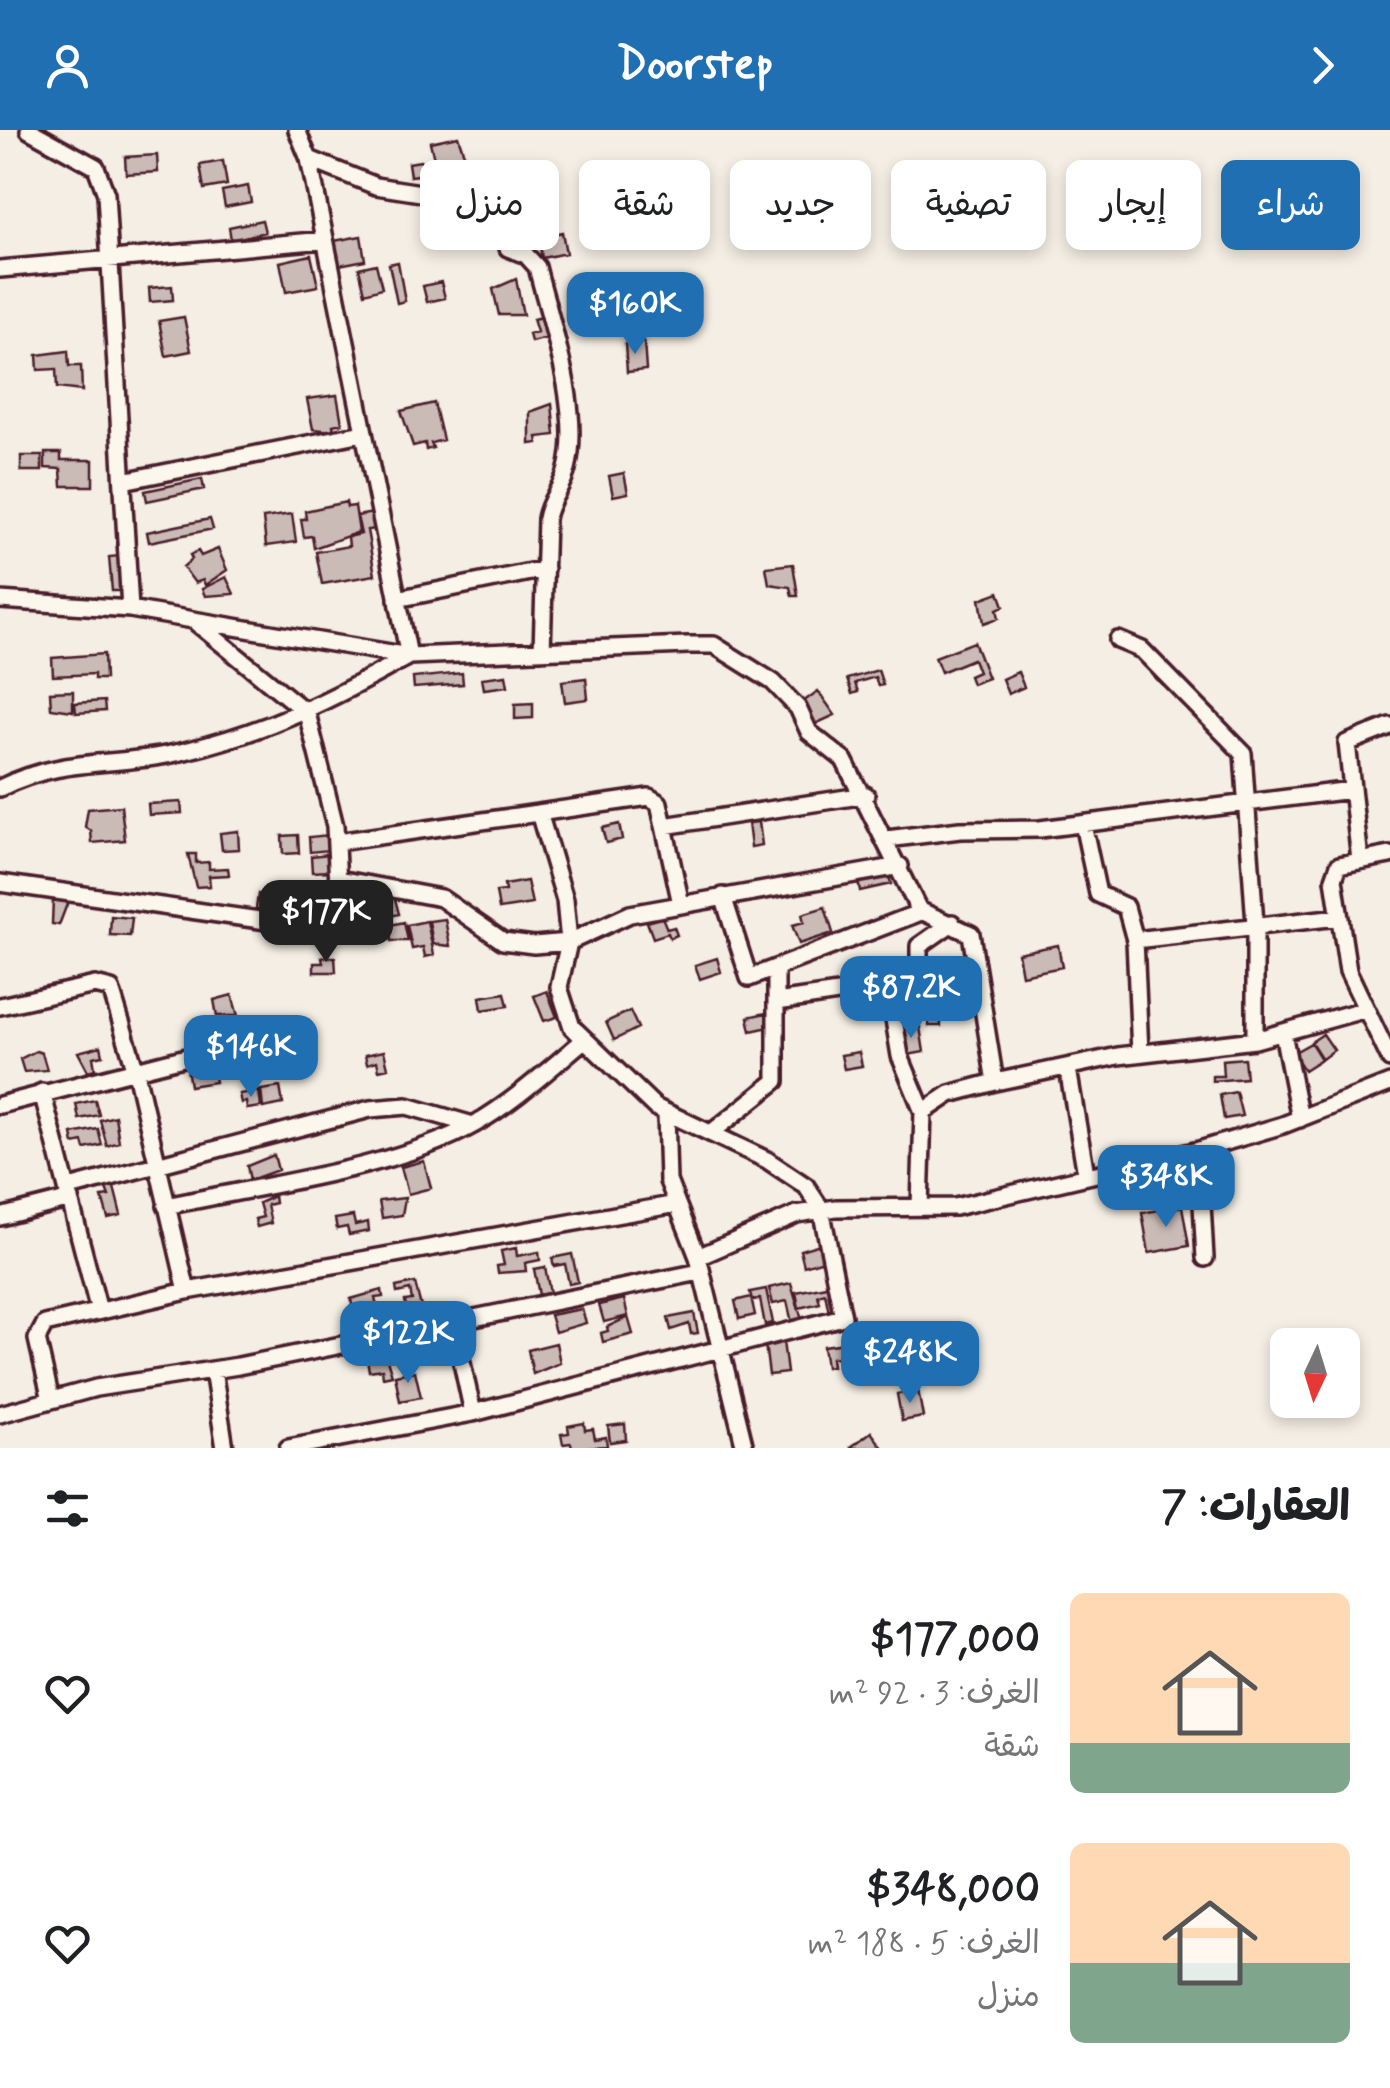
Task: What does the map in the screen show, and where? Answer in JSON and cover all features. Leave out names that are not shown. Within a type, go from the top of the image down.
[{"type":"street","points":[[29,130],[96,167],[106,194],[130,610]]},
{"type":"street","points":[[297,130],[309,159],[409,656]]},
{"type":"street","points":[[309,159],[376,186],[453,198],[504,225],[508,248],[526,254],[537,267],[562,376],[570,440],[567,471],[548,504],[542,652]]},
{"type":"street","points":[[0,269],[325,240]]},
{"type":"street","points":[[123,481],[363,433]]},
{"type":"street","points":[[397,600],[545,569]]},
{"type":"street","points":[[0,600],[130,610],[409,656],[714,645],[772,682],[798,708],[809,732],[844,760],[866,795],[921,912]]},
{"type":"street","points":[[0,884],[335,930],[340,923],[337,842],[308,713],[193,620]]},
{"type":"street","points":[[1118,640],[1142,650],[1243,753],[1250,805],[1247,826],[1255,924],[1255,1040]]},
{"type":"street","points":[[0,788],[38,769],[184,752],[308,713],[409,656]]},
{"type":"street","points":[[1360,860],[1347,743],[1390,726]]},
{"type":"street","points":[[887,839],[960,830],[1082,824],[1351,790]]},
{"type":"street","points":[[664,826],[866,795]]},
{"type":"street","points":[[337,842],[540,816],[650,797],[659,803],[681,904]]},
{"type":"street","points":[[288,1448],[473,1413],[841,1320],[821,1210],[806,1186],[783,1170],[666,1114],[628,1085],[572,1028],[561,1002],[561,969],[569,942],[565,900],[540,816]]},
{"type":"street","points":[[1082,824],[1098,894],[1126,907],[1135,940],[1140,1053]]},
{"type":"street","points":[[1390,855],[1336,868],[1338,917],[1348,971],[1363,1010],[1390,1060]]},
{"type":"street","points":[[339,878],[441,898],[503,941],[534,946],[569,942],[630,914],[900,866]]},
{"type":"street","points":[[724,896],[744,973],[753,979],[921,912],[952,922],[971,934],[995,1082]]},
{"type":"street","points":[[1135,940],[1338,917]]},
{"type":"street","points":[[778,1002],[919,982],[919,946],[952,922]]},
{"type":"street","points":[[711,1133],[776,1081],[776,968]]},
{"type":"street","points":[[0,1006],[106,984],[135,1068],[186,1291]]},
{"type":"street","points":[[889,988],[900,1056],[923,1112],[920,1207]]},
{"type":"street","points":[[923,1112],[957,1091],[995,1082],[1140,1053],[1255,1040],[1363,1010]]},
{"type":"street","points":[[1284,1033],[1300,1119]]},
{"type":"street","points":[[166,1206],[391,1157],[474,1125],[584,1040]]},
{"type":"street","points":[[0,1105],[214,1050]]},
{"type":"street","points":[[1068,1069],[1086,1174]]},
{"type":"street","points":[[0,1414],[96,1388],[213,1370],[453,1322],[699,1264],[767,1225],[821,1210],[972,1204],[1198,1150],[1300,1119],[1390,1084]]},
{"type":"street","points":[[42,1092],[99,1311]]},
{"type":"street","points":[[0,1217],[158,1164],[370,1110],[406,1106],[474,1125]]},
{"type":"street","points":[[666,1114],[664,1164],[699,1264],[742,1447]]},
{"type":"street","points":[[1198,1150],[1205,1258]]},
{"type":"street","points":[[51,1400],[38,1331],[45,1324],[186,1291],[566,1220],[677,1204]]},
{"type":"street","points":[[453,1322],[473,1413]]},
{"type":"street","points":[[213,1370],[225,1448]]},
{"type":"building","points":[[458,136],[466,160],[434,160],[430,142]]},
{"type":"building","points":[[157,155],[158,172],[126,174],[125,157]]},
{"type":"building","points":[[223,161],[227,185],[204,189],[200,165]]},
{"type":"building","points":[[420,161],[420,175],[410,176],[408,163]]},
{"type":"building","points":[[248,186],[251,202],[225,207],[222,191]]},
{"type":"building","points":[[262,220],[265,232],[231,240],[229,227]]},
{"type":"building","points":[[562,232],[566,253],[542,258],[540,250],[559,250]]},
{"type":"building","points":[[361,236],[365,260],[339,265],[334,241]]},
{"type":"building","points":[[311,255],[318,286],[286,292],[280,262]]},
{"type":"building","points":[[398,262],[405,301],[397,303],[389,264]]},
{"type":"building","points":[[376,264],[382,288],[365,293],[359,268]]},
{"type":"building","points":[[516,279],[523,315],[499,315],[493,289]]},
{"type":"building","points":[[441,282],[445,298],[427,302],[423,286]]},
{"type":"building","points":[[172,286],[173,300],[150,302],[149,288]]},
{"type":"building","points":[[623,286],[625,314],[600,316],[598,287]]},
{"type":"building","points":[[184,317],[191,351],[166,356],[159,321]]},
{"type":"building","points":[[542,317],[547,338],[531,342],[529,334],[537,332],[533,319]]},
{"type":"building","points":[[644,342],[646,370],[627,372],[625,344]]},
{"type":"building","points":[[68,351],[69,366],[81,366],[82,391],[57,388],[56,369],[38,370],[37,355]]},
{"type":"building","points":[[337,395],[342,423],[333,425],[334,431],[313,429],[307,399]]},
{"type":"building","points":[[434,403],[443,440],[431,443],[433,448],[426,450],[425,443],[413,446],[401,411]]},
{"type":"building","points":[[552,404],[555,435],[537,437],[538,443],[530,444],[530,412]]},
{"type":"building","points":[[45,453],[61,453],[61,460],[93,460],[93,486],[62,486],[61,469],[45,468]]},
{"type":"building","points":[[21,456],[42,456],[42,471],[21,471]]},
{"type":"building","points":[[624,473],[628,493],[613,496],[609,476]]},
{"type":"building","points":[[202,479],[204,489],[147,501],[145,491]]},
{"type":"building","points":[[346,502],[347,507],[355,506],[359,532],[314,548],[312,536],[304,537],[301,519],[306,519],[305,511]]},
{"type":"building","points":[[373,513],[376,529],[367,530],[375,575],[322,584],[316,552],[349,546],[348,537],[361,534],[357,516]]},
{"type":"building","points":[[292,514],[296,542],[266,546],[263,518]]},
{"type":"building","points":[[210,519],[213,529],[149,542],[147,532]]},
{"type":"building","points":[[218,549],[227,570],[205,585],[203,580],[195,583],[183,567],[192,559],[190,555],[198,551],[201,556]]},
{"type":"building","points":[[119,556],[121,591],[112,591],[109,557]]},
{"type":"building","points":[[793,564],[798,596],[792,596],[790,587],[769,584],[766,567]]},
{"type":"building","points":[[226,577],[234,594],[205,596],[202,589]]},
{"type":"building","points":[[999,592],[1004,606],[997,609],[999,618],[984,623],[980,599]]},
{"type":"building","points":[[974,642],[988,678],[972,684],[969,676],[978,672],[973,659],[941,672],[935,657]]},
{"type":"building","points":[[104,654],[105,679],[94,679],[94,674],[53,676],[52,658]]},
{"type":"building","points":[[878,670],[883,685],[878,686],[875,677],[855,683],[858,692],[852,694],[847,679]]},
{"type":"building","points":[[1018,672],[1024,687],[1008,694],[1002,679]]},
{"type":"building","points":[[462,673],[463,684],[414,688],[413,678]]},
{"type":"building","points":[[506,675],[508,686],[484,689],[482,678]]},
{"type":"building","points":[[586,678],[588,699],[565,702],[562,681]]},
{"type":"building","points":[[73,691],[73,711],[51,708],[50,692]]},
{"type":"building","points":[[818,691],[835,715],[813,725],[803,702]]},
{"type":"building","points":[[104,701],[105,711],[76,713],[75,703]]},
{"type":"building","points":[[533,703],[533,718],[515,719],[515,704]]},
{"type":"building","points":[[181,802],[182,813],[149,815],[148,804]]},
{"type":"building","points":[[121,806],[125,840],[92,843],[91,831],[85,827],[88,809]]},
{"type":"building","points":[[759,822],[762,845],[751,847],[748,823]]},
{"type":"building","points":[[619,824],[622,839],[606,843],[602,828]]},
{"type":"building","points":[[238,831],[239,849],[222,850],[220,833]]},
{"type":"building","points":[[298,835],[299,853],[283,854],[282,836]]},
{"type":"building","points":[[329,835],[330,850],[310,852],[309,837]]},
{"type":"building","points":[[188,854],[196,854],[196,863],[209,862],[209,869],[228,868],[229,875],[209,876],[210,886],[196,887]]},
{"type":"building","points":[[329,854],[331,871],[312,872],[311,856]]},
{"type":"building","points":[[887,869],[891,884],[860,891],[857,875]]},
{"type":"building","points":[[527,881],[532,904],[499,909],[496,892],[505,891],[504,885]]},
{"type":"building","points":[[258,894],[275,896],[273,912],[256,909]]},
{"type":"building","points":[[394,895],[399,914],[381,918],[376,899]]},
{"type":"building","points":[[53,898],[69,899],[59,925],[52,924]]},
{"type":"building","points":[[825,907],[833,933],[799,944],[792,925],[804,922],[802,914]]},
{"type":"building","points":[[111,916],[132,918],[130,936],[110,935]]},
{"type":"building","points":[[662,917],[667,929],[674,927],[677,935],[670,938],[668,933],[653,938],[647,922]]},
{"type":"building","points":[[445,919],[450,946],[433,944],[429,921]]},
{"type":"building","points":[[427,921],[434,955],[425,957],[423,947],[412,949],[407,925]]},
{"type":"building","points":[[404,922],[408,941],[391,941],[390,933],[378,936],[377,928]]},
{"type":"building","points":[[1058,945],[1062,967],[1022,975],[1018,953]]},
{"type":"building","points":[[322,957],[335,957],[336,972],[314,972],[314,963],[323,963]]},
{"type":"building","points":[[717,958],[721,972],[700,979],[695,965]]},
{"type":"building","points":[[972,959],[973,981],[962,982],[963,992],[946,993],[944,961]]},
{"type":"building","points":[[547,991],[557,1017],[544,1021],[534,996]]},
{"type":"building","points":[[505,993],[508,1006],[482,1010],[480,997]]},
{"type":"building","points":[[232,995],[238,1016],[217,1016],[214,1000]]},
{"type":"building","points":[[940,1001],[941,1026],[929,1026],[928,1002]]},
{"type":"building","points":[[630,1011],[638,1028],[614,1040],[606,1022]]},
{"type":"building","points":[[766,1013],[769,1027],[751,1031],[748,1017]]},
{"type":"building","points":[[920,1027],[924,1052],[902,1056],[898,1031]]},
{"type":"building","points":[[1323,1034],[1334,1050],[1322,1059],[1311,1042]]},
{"type":"building","points":[[1311,1043],[1321,1059],[1304,1070],[1293,1053]]},
{"type":"building","points":[[101,1046],[103,1055],[93,1057],[95,1069],[88,1071],[78,1052]]},
{"type":"building","points":[[36,1051],[42,1053],[47,1070],[24,1072],[20,1059]]},
{"type":"building","points":[[384,1051],[388,1068],[379,1070],[377,1061],[367,1064],[365,1055]]},
{"type":"building","points":[[859,1052],[862,1066],[844,1069],[841,1055]]},
{"type":"building","points":[[1244,1058],[1246,1078],[1212,1081],[1212,1076],[1223,1076],[1222,1060]]},
{"type":"building","points":[[212,1064],[215,1082],[190,1086],[187,1068]]},
{"type":"building","points":[[280,1087],[283,1104],[263,1108],[261,1090]]},
{"type":"building","points":[[259,1091],[261,1107],[247,1109],[246,1102],[241,1103],[239,1094]]},
{"type":"building","points":[[1236,1092],[1242,1116],[1224,1119],[1220,1095]]},
{"type":"building","points":[[95,1100],[99,1115],[79,1119],[76,1104]]},
{"type":"building","points":[[115,1116],[119,1142],[107,1146],[100,1120]]},
{"type":"building","points":[[98,1129],[102,1145],[85,1149],[83,1142],[74,1144],[72,1134]]},
{"type":"building","points":[[274,1155],[278,1170],[250,1180],[247,1166]]},
{"type":"building","points":[[424,1161],[431,1188],[408,1194],[401,1167]]},
{"type":"building","points":[[112,1179],[121,1215],[108,1218],[102,1197],[109,1196],[106,1188],[88,1193],[86,1185]]},
{"type":"building","points":[[274,1196],[275,1203],[267,1205],[271,1223],[257,1227],[255,1219],[263,1217],[259,1203]]},
{"type":"building","points":[[405,1198],[402,1215],[382,1218],[379,1201]]},
{"type":"building","points":[[1182,1206],[1189,1246],[1149,1253],[1142,1213]]},
{"type":"building","points":[[353,1216],[355,1225],[368,1222],[369,1231],[349,1235],[347,1227],[337,1229],[335,1219]]},
{"type":"building","points":[[820,1244],[824,1260],[804,1266],[800,1250]]},
{"type":"building","points":[[516,1248],[517,1256],[539,1252],[540,1260],[525,1263],[526,1271],[498,1273],[497,1266],[504,1265],[501,1251]]},
{"type":"building","points":[[572,1254],[578,1282],[569,1284],[565,1264],[554,1266],[552,1258]]},
{"type":"building","points":[[545,1267],[550,1293],[539,1295],[534,1269]]},
{"type":"building","points":[[415,1283],[421,1307],[407,1310],[405,1301],[412,1300],[410,1290],[397,1293],[396,1287]]},
{"type":"building","points":[[791,1283],[802,1320],[792,1323],[787,1301],[773,1304],[769,1288]]},
{"type":"building","points":[[831,1285],[837,1311],[829,1313],[825,1293],[818,1295],[820,1303],[799,1308],[796,1292]]},
{"type":"building","points":[[766,1289],[773,1323],[765,1325],[760,1299],[752,1300],[750,1292]]},
{"type":"building","points":[[382,1290],[383,1297],[375,1298],[378,1312],[354,1316],[351,1299]]},
{"type":"building","points":[[751,1297],[755,1315],[739,1319],[735,1301]]},
{"type":"building","points":[[624,1299],[628,1316],[604,1322],[599,1305]]},
{"type":"building","points":[[582,1309],[586,1323],[555,1332],[550,1315]]},
{"type":"building","points":[[694,1313],[698,1333],[691,1334],[689,1324],[671,1330],[668,1318]]},
{"type":"building","points":[[628,1317],[633,1334],[603,1342],[601,1333],[608,1331],[607,1327]]},
{"type":"building","points":[[866,1323],[864,1360],[849,1362],[846,1342],[859,1341],[857,1324]]},
{"type":"building","points":[[783,1341],[787,1373],[769,1375],[765,1344]]},
{"type":"building","points":[[556,1343],[560,1363],[533,1374],[528,1350]]},
{"type":"building","points":[[845,1343],[847,1356],[831,1358],[832,1366],[826,1367],[823,1346]]},
{"type":"building","points":[[384,1350],[392,1375],[383,1377],[382,1369],[369,1371],[366,1353]]},
{"type":"building","points":[[415,1371],[421,1397],[400,1401],[395,1375]]},
{"type":"building","points":[[918,1390],[923,1417],[902,1421],[897,1394]]},
{"type":"building","points":[[584,1423],[585,1430],[593,1429],[595,1439],[606,1437],[607,1446],[572,1448],[571,1443],[563,1444],[561,1434],[569,1433],[568,1426]]},
{"type":"building","points":[[625,1424],[626,1440],[610,1442],[608,1426]]},
{"type":"building","points":[[871,1432],[883,1448],[851,1447]]}]
